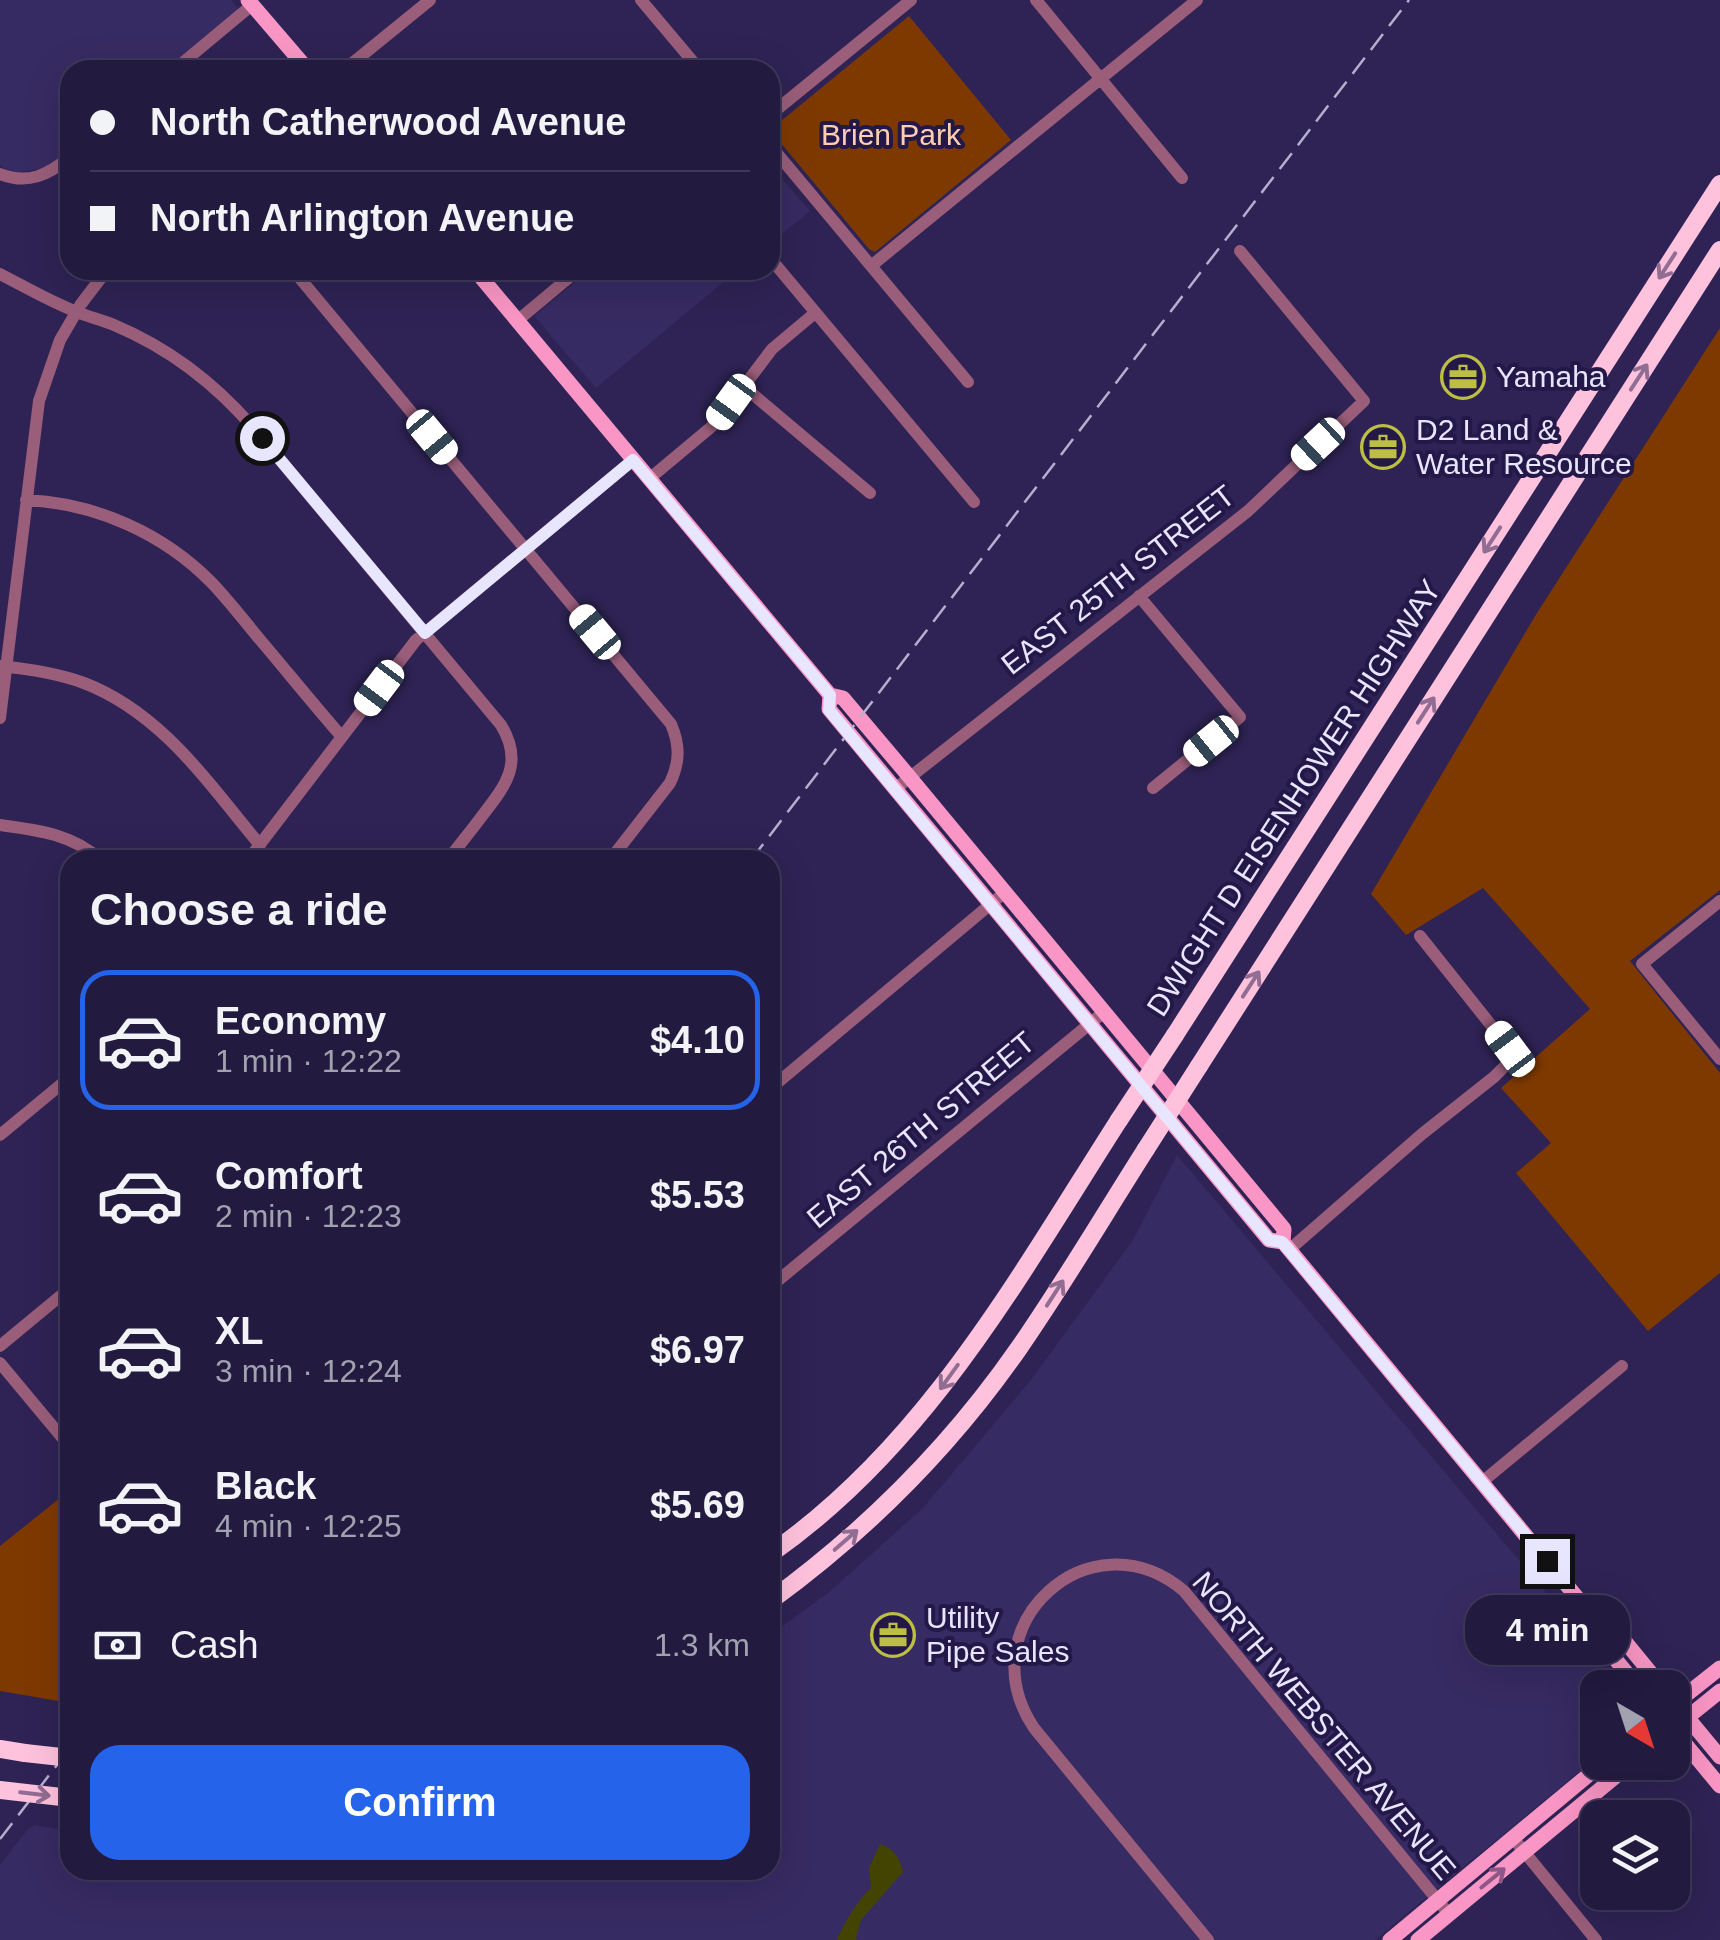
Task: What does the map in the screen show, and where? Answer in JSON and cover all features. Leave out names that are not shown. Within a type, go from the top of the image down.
[{"type":"highway","name":"DWIGHT D EISENHOWER HIGHWAY","points":[[780,1546],[890,1449],[992,1319],[1720,184]]},
{"type":"highway","name":"DWIGHT D EISENHOWER HIGHWAY","points":[[780,1593],[879,1512],[956,1430],[1018,1349],[1720,250]]},
{"type":"highway","points":[[0,1749],[60,1757]]},
{"type":"highway","points":[[0,1790],[60,1797]]},
{"type":"main road","points":[[250,2],[299,60]]},
{"type":"main road","points":[[482,280],[830,695],[843,698],[910,777],[1284,1229],[1286,1246]]},
{"type":"main road","points":[[830,695],[829,710],[1269,1240],[1286,1246],[1603,1629],[1618,1633],[1648,1670]]},
{"type":"main road","points":[[1603,1629],[1602,1644],[1624,1670]]},
{"type":"main road","points":[[1690,1691],[1720,1668]]},
{"type":"main road","points":[[1690,1716],[1720,1691]]},
{"type":"main road","points":[[1690,1720],[1720,1757]]},
{"type":"main road","points":[[1690,1750],[1720,1786]]},
{"type":"main road","points":[[1390,1940],[1582,1780]]},
{"type":"main road","points":[[1418,1940],[1611,1780]]},
{"type":"street","points":[[356,60],[430,0]]},
{"type":"street","points":[[641,0],[692,60]]},
{"type":"street","points":[[780,107],[911,0]]},
{"type":"street","points":[[1036,0],[1182,178]]},
{"type":"street","points":[[871,266],[1197,0]]},
{"type":"street","points":[[185,60],[250,2]]},
{"type":"street","points":[[780,157],[968,382]]},
{"type":"street","points":[[0,174],[20,179],[38,177],[60,166]]},
{"type":"street","name":"EAST 25TH STREET","points":[[895,788],[1248,510],[1364,401],[1240,250]]},
{"type":"street","points":[[780,270],[974,502]]},
{"type":"street","points":[[0,274],[156,346],[225,398],[502,724],[512,757],[510,774],[456,850]]},
{"type":"street","points":[[0,718],[3,666],[39,400],[51,361],[76,312],[100,280]]},
{"type":"street","points":[[301,280],[669,721],[678,747],[676,768],[670,782],[618,850]]},
{"type":"street","points":[[517,321],[566,280]]},
{"type":"street","points":[[649,479],[716,423],[772,349],[816,313]]},
{"type":"street","points":[[743,386],[870,493]]},
{"type":"street","points":[[256,850],[416,640],[633,460]]},
{"type":"street","points":[[26,500],[67,505],[115,519],[183,557],[220,592],[342,738]]},
{"type":"street","points":[[1139,596],[1240,717],[1153,788]]},
{"type":"street","points":[[3,666],[82,682],[149,720],[178,746],[260,845]]},
{"type":"street","points":[[0,825],[62,836],[89,850]]},
{"type":"street","points":[[780,1081],[1005,892]]},
{"type":"street","points":[[1720,902],[1642,964],[1720,1059]]},
{"type":"street","points":[[1286,1246],[1509,1062],[1510,1049],[1420,936]]},
{"type":"street","name":"EAST 26TH STREET","points":[[780,1279],[1104,1012]]},
{"type":"street","points":[[0,1135],[60,1085]]},
{"type":"street","points":[[0,1346],[60,1296]]},
{"type":"street","points":[[0,1363],[60,1435]]},
{"type":"street","points":[[1482,1482],[1622,1366]]},
{"type":"street","name":"NORTH WEBSTER AVENUE","points":[[1208,1940],[1034,1728],[1023,1708],[1014,1669],[1018,1638],[1031,1609],[1046,1592],[1073,1574],[1105,1565],[1142,1568],[1179,1587],[1449,1914]]},
{"type":"street","points":[[1513,1838],[1596,1940]]},
{"type":"shaded area","points":[[0,0],[231,0],[239,10],[178,60],[60,60],[60,157],[48,167],[11,174],[0,165]]},
{"type":"shaded area","points":[[780,176],[810,211],[780,236]]},
{"type":"shaded area","points":[[578,280],[726,280],[596,388],[534,316]]},
{"type":"shaded area","points":[[1177,1155],[1612,1670],[1580,1670],[1580,1771],[1375,1940],[0,1940],[0,1865],[34,1825],[60,1829],[60,1880],[780,1880],[780,1628],[828,1593],[923,1508],[1031,1380],[1133,1240]]},
{"type":"shaded area","points":[[880,1844],[896,1855],[903,1872],[861,1920],[857,1940],[837,1940],[871,1888],[869,1868]]},
{"type":"green space","name":"Brien Park","points":[[909,16],[1011,140],[875,252],[780,142],[780,122]]},
{"type":"green space","points":[[1720,328],[1720,890],[1630,961],[1720,1073],[1720,1273],[1648,1331],[1516,1173],[1551,1143],[1501,1088],[1590,1009],[1483,888],[1406,935],[1371,894],[1537,613]]},
{"type":"green space","points":[[60,1498],[60,1701],[0,1691],[0,1546]]},
{"type":"railway","points":[[759,850],[1409,0]]},
{"type":"railway","points":[[0,1839],[60,1761]]},
{"type":"place","name":"Yamaha","points":[[1463,377]]},
{"type":"place","name":"D2 Land & Water Resource","points":[[1383,447]]},
{"type":"place","name":"Utility Pipe Sales","points":[[893,1635]]},
{"type":"route","points":[[262,438],[425,633],[633,460],[830,695],[829,710],[1269,1240],[1282,1242],[1289,1250],[1547,1561]]}]
